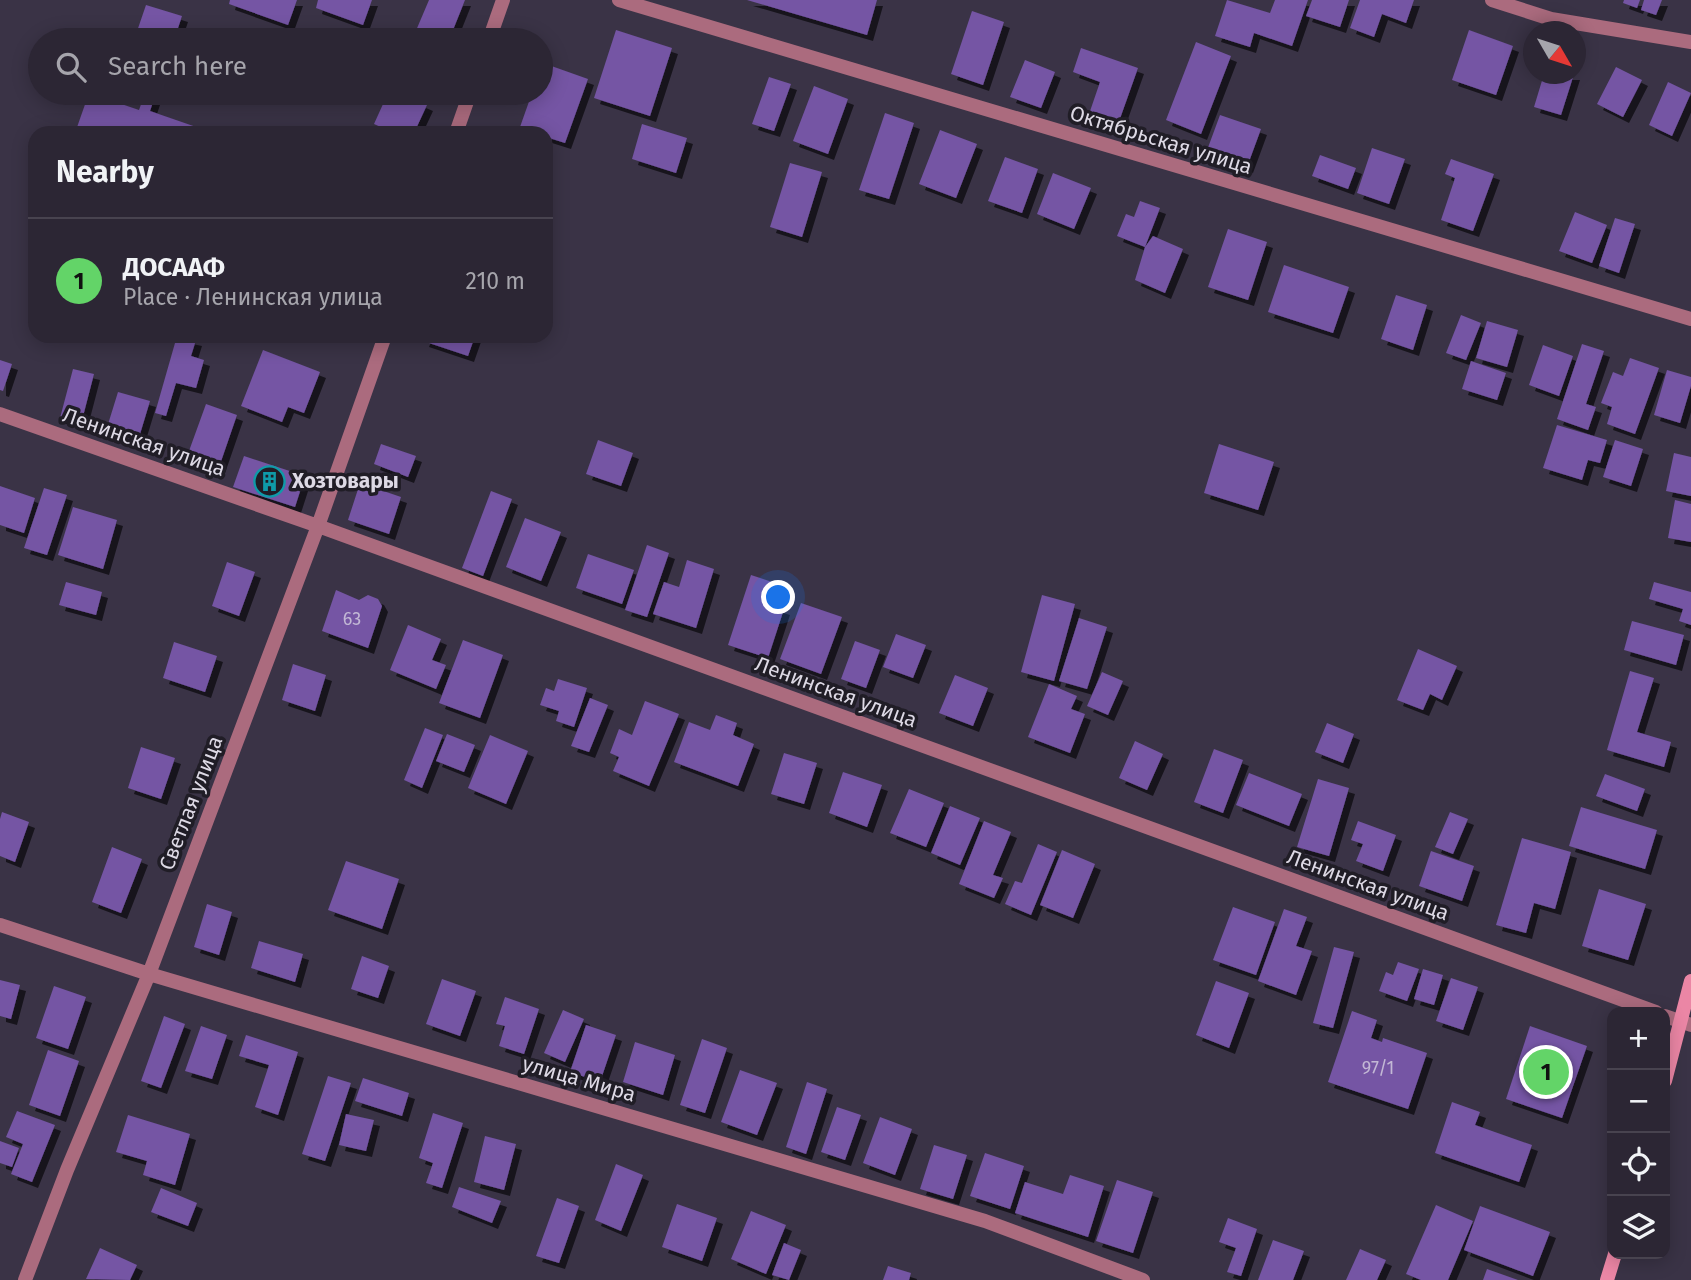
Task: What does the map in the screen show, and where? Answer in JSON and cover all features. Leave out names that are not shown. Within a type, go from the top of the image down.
[{"type":"main road","points":[[1669,1070],[1686,1023],[1691,981]]},
{"type":"main road","points":[[1607,1280],[1613,1259]]},
{"type":"street","points":[[493,28],[503,0]]},
{"type":"street","name":"Октябрьская улица","points":[[619,0],[1691,320]]},
{"type":"street","points":[[1492,0],[1551,19],[1691,42]]},
{"type":"street","points":[[458,126],[466,105]]},
{"type":"street","name":"Светлая улица","points":[[25,1280],[67,1170],[149,974],[318,526],[383,343]]},
{"type":"street","name":"Ленинская улица","points":[[0,414],[318,526],[1642,1007]]},
{"type":"street","name":"улица Мира","points":[[0,925],[149,974],[985,1220],[1143,1280]]},
{"type":"building","points":[[230,0],[297,0],[288,25],[229,4]]},
{"type":"building","points":[[318,0],[372,0],[363,25],[316,8]]},
{"type":"building","points":[[429,0],[465,0],[454,28],[417,28]]},
{"type":"building","points":[[747,0],[877,0],[867,35]]},
{"type":"building","points":[[1227,0],[1270,13],[1275,0],[1308,0],[1292,46],[1254,33],[1250,47],[1215,36]]},
{"type":"building","points":[[1312,0],[1349,0],[1340,27],[1306,16]]},
{"type":"building","points":[[1360,0],[1414,0],[1406,23],[1382,14],[1374,37],[1350,28]]},
{"type":"building","points":[[1624,0],[1640,0],[1637,8],[1623,3]]},
{"type":"building","points":[[1644,0],[1662,0],[1656,15],[1641,10]]},
{"type":"building","points":[[146,5],[182,16],[178,28],[138,28]]},
{"type":"building","points":[[972,11],[1004,22],[983,85],[951,74]]},
{"type":"building","points":[[616,30],[672,48],[650,116],[594,98]]},
{"type":"building","points":[[1469,30],[1513,46],[1496,95],[1452,80]]},
{"type":"building","points":[[1196,42],[1231,56],[1201,134],[1166,120]]},
{"type":"building","points":[[1081,48],[1138,68],[1117,127],[1088,117],[1100,82],[1073,72]]},
{"type":"building","points":[[1025,60],[1055,72],[1041,108],[1010,97]]},
{"type":"building","points":[[553,67],[588,79],[565,143],[553,139],[553,126],[520,126],[528,105],[553,105]]},
{"type":"building","points":[[1616,67],[1642,80],[1623,117],[1597,104]]},
{"type":"building","points":[[769,77],[791,84],[774,131],[752,124]]},
{"type":"building","points":[[1668,82],[1691,93],[1672,136],[1649,125]]},
{"type":"building","points":[[1541,84],[1571,84],[1561,115],[1534,107]]},
{"type":"building","points":[[814,86],[848,99],[828,154],[793,141]]},
{"type":"building","points":[[85,105],[124,105],[139,110],[141,105],[152,105],[150,111],[193,126],[77,126]]},
{"type":"building","points":[[383,105],[427,105],[417,126],[374,124]]},
{"type":"building","points":[[885,113],[914,123],[889,199],[859,190]]},
{"type":"building","points":[[1220,115],[1261,129],[1247,167],[1206,153]]},
{"type":"building","points":[[642,124],[687,138],[676,173],[632,159]]},
{"type":"building","points":[[940,130],[977,144],[956,198],[919,184]]},
{"type":"building","points":[[1372,148],[1405,159],[1389,204],[1357,193]]},
{"type":"building","points":[[1320,155],[1356,168],[1348,189],[1312,176]]},
{"type":"building","points":[[1005,157],[1038,169],[1022,213],[988,201]]},
{"type":"building","points":[[1451,159],[1494,174],[1473,231],[1441,220],[1455,178],[1445,174]]},
{"type":"building","points":[[790,163],[822,172],[802,237],[770,227]]},
{"type":"building","points":[[1053,173],[1091,188],[1074,229],[1037,214]]},
{"type":"building","points":[[1140,201],[1160,208],[1145,247],[1117,236],[1126,214],[1134,217]]},
{"type":"building","points":[[1575,212],[1607,225],[1592,263],[1559,251]]},
{"type":"building","points":[[1615,218],[1635,224],[1619,273],[1599,266]]},
{"type":"building","points":[[1228,229],[1267,242],[1248,300],[1208,287]]},
{"type":"building","points":[[1153,236],[1183,249],[1165,293],[1135,280],[1145,247]]},
{"type":"building","points":[[1284,265],[1349,287],[1333,333],[1268,312]]},
{"type":"building","points":[[1396,295],[1427,305],[1413,350],[1381,339]]},
{"type":"building","points":[[1461,315],[1481,323],[1466,360],[1446,353]]},
{"type":"building","points":[[1487,321],[1518,330],[1507,367],[1476,358]]},
{"type":"building","points":[[175,343],[195,343],[191,356],[204,360],[196,388],[176,383],[166,416],[155,413]]},
{"type":"building","points":[[429,343],[473,343],[468,356]]},
{"type":"building","points":[[1582,344],[1604,351],[1586,404],[1596,407],[1588,430],[1557,419]]},
{"type":"building","points":[[1543,345],[1573,356],[1559,396],[1529,385]]},
{"type":"building","points":[[263,350],[320,372],[304,413],[288,407],[282,422],[241,406]]},
{"type":"building","points":[[1630,358],[1659,368],[1635,434],[1607,424],[1612,407],[1601,403],[1613,372],[1623,376]]},
{"type":"building","points":[[0,360],[12,364],[3,391],[0,390]]},
{"type":"building","points":[[1471,361],[1506,373],[1497,400],[1462,389]]},
{"type":"building","points":[[73,369],[94,374],[81,424],[60,418]]},
{"type":"building","points":[[1667,370],[1691,377],[1680,423],[1654,415]]},
{"type":"building","points":[[118,392],[150,401],[137,444],[105,434]]},
{"type":"building","points":[[206,404],[237,415],[217,473],[185,462]]},
{"type":"building","points":[[1557,425],[1607,440],[1600,463],[1588,460],[1582,480],[1543,468]]},
{"type":"building","points":[[598,440],[633,453],[621,486],[586,474]]},
{"type":"building","points":[[1615,440],[1643,449],[1631,486],[1603,477]]},
{"type":"building","points":[[381,444],[416,456],[408,477],[374,464]]},
{"type":"building","points":[[1219,444],[1274,462],[1258,510],[1204,493]]},
{"type":"building","points":[[1674,453],[1691,457],[1691,496],[1666,491]]},
{"type":"building","name":"Хозтовары","points":[[244,456],[305,476],[295,507],[233,487]]},
{"type":"building","points":[[360,483],[401,497],[389,534],[348,520]]},
{"type":"building","points":[[0,486],[35,498],[24,533],[0,525]]},
{"type":"building","points":[[44,488],[67,495],[47,555],[24,548]]},
{"type":"building","points":[[491,491],[512,499],[483,576],[462,568]]},
{"type":"building","points":[[1675,500],[1691,504],[1691,542],[1668,538]]},
{"type":"building","points":[[73,507],[117,520],[103,569],[58,555]]},
{"type":"building","points":[[525,518],[561,532],[541,581],[506,567]]},
{"type":"building","points":[[647,545],[669,553],[647,617],[625,610]]},
{"type":"building","points":[[588,554],[634,570],[622,604],[576,588]]},
{"type":"building","points":[[687,560],[714,569],[696,628],[653,614],[664,582],[679,587]]},
{"type":"building","points":[[227,562],[255,572],[239,616],[212,606]]},
{"type":"building","points":[[751,575],[778,584],[771,605],[784,609],[768,658],[728,645]]},
{"type":"building","points":[[66,582],[102,592],[96,615],[59,605]]},
{"type":"building","points":[[1654,582],[1691,592],[1691,625],[1679,621],[1683,609],[1649,599]]},
{"type":"building","points":[[336,590],[359,600],[368,595],[378,599],[382,606],[368,648],[322,631]]},
{"type":"building","points":[[1042,595],[1075,604],[1054,681],[1021,672]]},
{"type":"building","points":[[801,603],[842,617],[821,674],[780,659]]},
{"type":"building","points":[[1079,618],[1107,627],[1087,689],[1059,681]]},
{"type":"building","points":[[1632,621],[1684,635],[1676,665],[1624,650]]},
{"type":"building","points":[[408,625],[441,639],[432,660],[446,665],[436,689],[390,670]]},
{"type":"building","points":[[896,634],[926,645],[913,678],[883,667]]},
{"type":"building","points":[[463,640],[503,655],[480,718],[439,703]]},
{"type":"building","points":[[855,641],[880,650],[866,688],[841,679]]},
{"type":"building","points":[[174,642],[217,656],[205,692],[163,678]]},
{"type":"building","points":[[1418,649],[1457,666],[1442,700],[1430,694],[1423,710],[1397,700]]},
{"type":"building","points":[[293,664],[326,675],[315,711],[282,700]]},
{"type":"building","points":[[1630,671],[1654,678],[1637,732],[1671,742],[1664,767],[1607,750]]},
{"type":"building","points":[[1102,672],[1123,681],[1108,715],[1087,706]]},
{"type":"building","points":[[955,675],[988,688],[973,726],[939,713]]},
{"type":"building","points":[[558,679],[587,688],[574,727],[556,721],[559,711],[540,705],[546,688],[554,691]]},
{"type":"building","points":[[1049,684],[1077,696],[1071,709],[1085,714],[1070,753],[1028,737]]},
{"type":"building","points":[[590,698],[608,705],[589,752],[571,746]]},
{"type":"building","points":[[645,701],[679,714],[649,786],[613,771],[619,757],[610,753],[619,729],[632,735]]},
{"type":"building","points":[[716,715],[737,723],[733,735],[754,744],[738,786],[674,762],[689,722],[710,730]]},
{"type":"building","points":[[1327,723],[1354,734],[1343,763],[1315,752]]},
{"type":"building","points":[[425,728],[443,735],[422,788],[404,780]]},
{"type":"building","points":[[447,734],[475,745],[464,772],[436,761]]},
{"type":"building","points":[[490,735],[528,751],[506,804],[468,788]]},
{"type":"building","points":[[1135,741],[1163,754],[1147,790],[1119,778]]},
{"type":"building","points":[[141,747],[175,758],[161,799],[128,788]]},
{"type":"building","points":[[1214,749],[1243,760],[1223,813],[1194,802]]},
{"type":"building","points":[[784,753],[817,763],[804,804],[771,794]]},
{"type":"building","points":[[843,772],[882,785],[867,827],[829,813]]},
{"type":"building","points":[[1249,773],[1302,794],[1289,826],[1236,805]]},
{"type":"building","points":[[1605,774],[1645,789],[1637,811],[1596,796]]},
{"type":"building","points":[[1318,779],[1349,788],[1329,856],[1297,847]]},
{"type":"building","points":[[909,789],[944,803],[926,847],[890,833]]},
{"type":"building","points":[[950,806],[980,818],[960,865],[931,853]]},
{"type":"building","points":[[1581,807],[1657,830],[1645,869],[1569,846]]},
{"type":"building","points":[[2,812],[29,822],[15,862],[0,856]]},
{"type":"building","points":[[1450,812],[1468,819],[1453,854],[1435,847]]},
{"type":"building","points":[[984,821],[1011,832],[993,875],[1003,878],[994,898],[959,884]]},
{"type":"building","points":[[1358,821],[1396,835],[1383,871],[1356,861],[1363,844],[1351,840]]},
{"type":"building","points":[[1522,838],[1571,852],[1555,909],[1534,903],[1526,933],[1496,925]]},
{"type":"building","points":[[1038,844],[1057,852],[1031,915],[1005,904],[1015,881],[1022,883]]},
{"type":"building","points":[[112,847],[142,859],[121,913],[92,902]]},
{"type":"building","points":[[1062,850],[1095,864],[1073,918],[1040,905]]},
{"type":"building","points":[[1431,851],[1474,866],[1462,901],[1419,886]]},
{"type":"building","points":[[346,861],[399,879],[382,929],[328,910]]},
{"type":"building","points":[[1599,889],[1646,904],[1628,960],[1582,946]]},
{"type":"building","points":[[207,904],[232,912],[219,955],[194,947]]},
{"type":"building","points":[[1233,907],[1275,922],[1256,975],[1213,960]]},
{"type":"building","points":[[1284,909],[1307,917],[1296,946],[1312,951],[1296,995],[1258,981]]},
{"type":"building","points":[[259,941],[303,954],[295,982],[251,968]]},
{"type":"building","points":[[1334,947],[1354,952],[1333,1028],[1313,1023]]},
{"type":"building","points":[[362,956],[389,966],[378,998],[351,989]]},
{"type":"building","points":[[1398,962],[1419,969],[1407,1001],[1379,991],[1386,972],[1393,975]]},
{"type":"building","points":[[1423,969],[1443,975],[1434,1005],[1414,999]]},
{"type":"building","points":[[1451,978],[1478,987],[1463,1030],[1436,1021]]},
{"type":"building","points":[[442,979],[476,991],[460,1036],[426,1024]]},
{"type":"building","points":[[0,980],[20,985],[11,1019],[0,1016]]},
{"type":"building","points":[[1216,981],[1249,993],[1229,1048],[1196,1035]]},
{"type":"building","points":[[54,986],[86,997],[68,1049],[36,1038]]},
{"type":"building","points":[[505,997],[539,1009],[524,1054],[499,1046],[505,1026],[496,1024]]},
{"type":"building","points":[[563,1010],[584,1019],[565,1062],[544,1053]]},
{"type":"building","points":[[1352,1011],[1377,1020],[1371,1038],[1382,1042],[1383,1038],[1427,1053],[1408,1109],[1328,1082]]},
{"type":"building","points":[[164,1016],[185,1024],[161,1088],[141,1081]]},
{"type":"building","points":[[586,1025],[616,1035],[600,1082],[570,1072]]},
{"type":"building","points":[[201,1026],[227,1035],[212,1079],[185,1071]]},
{"type":"building","points":[[1530,1026],[1587,1046],[1562,1118],[1506,1099]]},
{"type":"building","points":[[246,1035],[298,1052],[278,1115],[255,1107],[269,1065],[239,1056]]},
{"type":"building","points":[[702,1039],[727,1048],[705,1113],[680,1105]]},
{"type":"building","points":[[635,1042],[675,1055],[663,1095],[623,1082]]},
{"type":"building","points":[[48,1050],[79,1061],[60,1116],[29,1105]]},
{"type":"building","points":[[740,1070],[777,1083],[757,1135],[721,1122]]},
{"type":"building","points":[[328,1076],[351,1083],[325,1161],[302,1154]]},
{"type":"building","points":[[363,1078],[409,1093],[402,1116],[355,1101]]},
{"type":"building","points":[[807,1082],[827,1089],[806,1154],[786,1147]]},
{"type":"building","points":[[1452,1102],[1480,1112],[1475,1125],[1532,1145],[1519,1182],[1435,1153]]},
{"type":"building","points":[[837,1107],[861,1115],[845,1160],[821,1152]]},
{"type":"building","points":[[17,1111],[55,1125],[32,1182],[11,1174],[23,1144],[6,1137]]},
{"type":"building","points":[[433,1113],[463,1123],[442,1188],[426,1183],[433,1163],[419,1158]]},
{"type":"building","points":[[346,1114],[374,1120],[366,1151],[339,1145]]},
{"type":"building","points":[[128,1115],[190,1134],[175,1185],[143,1175],[147,1161],[116,1152]]},
{"type":"building","points":[[880,1117],[912,1129],[895,1175],[863,1163]]},
{"type":"building","points":[[485,1136],[516,1144],[504,1190],[474,1182]]},
{"type":"building","points":[[0,1141],[19,1148],[12,1167],[0,1163]]},
{"type":"building","points":[[934,1145],[967,1155],[953,1199],[920,1189]]},
{"type":"building","points":[[985,1153],[1024,1166],[1010,1209],[970,1196]]},
{"type":"building","points":[[616,1164],[643,1175],[621,1231],[595,1220]]},
{"type":"building","points":[[1070,1175],[1104,1186],[1088,1237],[1015,1213],[1025,1182],[1063,1194]]},
{"type":"building","points":[[1117,1180],[1153,1192],[1133,1253],[1096,1241]]},
{"type":"building","points":[[459,1187],[501,1201],[492,1223],[452,1207]]},
{"type":"building","points":[[161,1188],[197,1203],[188,1226],[151,1212]]},
{"type":"building","points":[[557,1198],[579,1206],[559,1263],[536,1256]]},
{"type":"building","points":[[677,1204],[717,1218],[702,1261],[662,1247]]},
{"type":"building","points":[[1436,1205],[1473,1221],[1448,1280],[1421,1280],[1406,1274]]},
{"type":"building","points":[[1480,1206],[1550,1232],[1533,1276],[1464,1250]]},
{"type":"building","points":[[751,1211],[786,1225],[766,1274],[731,1259]]},
{"type":"building","points":[[1228,1218],[1257,1229],[1241,1276],[1227,1272],[1236,1248],[1219,1242]]},
{"type":"building","points":[[1273,1240],[1304,1251],[1293,1280],[1258,1280]]},
{"type":"building","points":[[784,1243],[801,1250],[789,1280],[772,1275]]},
{"type":"building","points":[[100,1248],[137,1265],[130,1280],[86,1279]]},
{"type":"building","points":[[1360,1249],[1386,1260],[1377,1280],[1346,1280]]},
{"type":"building","points":[[888,1266],[911,1273],[909,1280],[883,1280]]},
{"type":"building","points":[[1487,1269],[1518,1280],[1483,1280]]},
{"type":"place","name":"Хозтовары","points":[[269,481]]},
{"type":"place","name":"ДОСААФ","points":[[1546,1072]]}]
